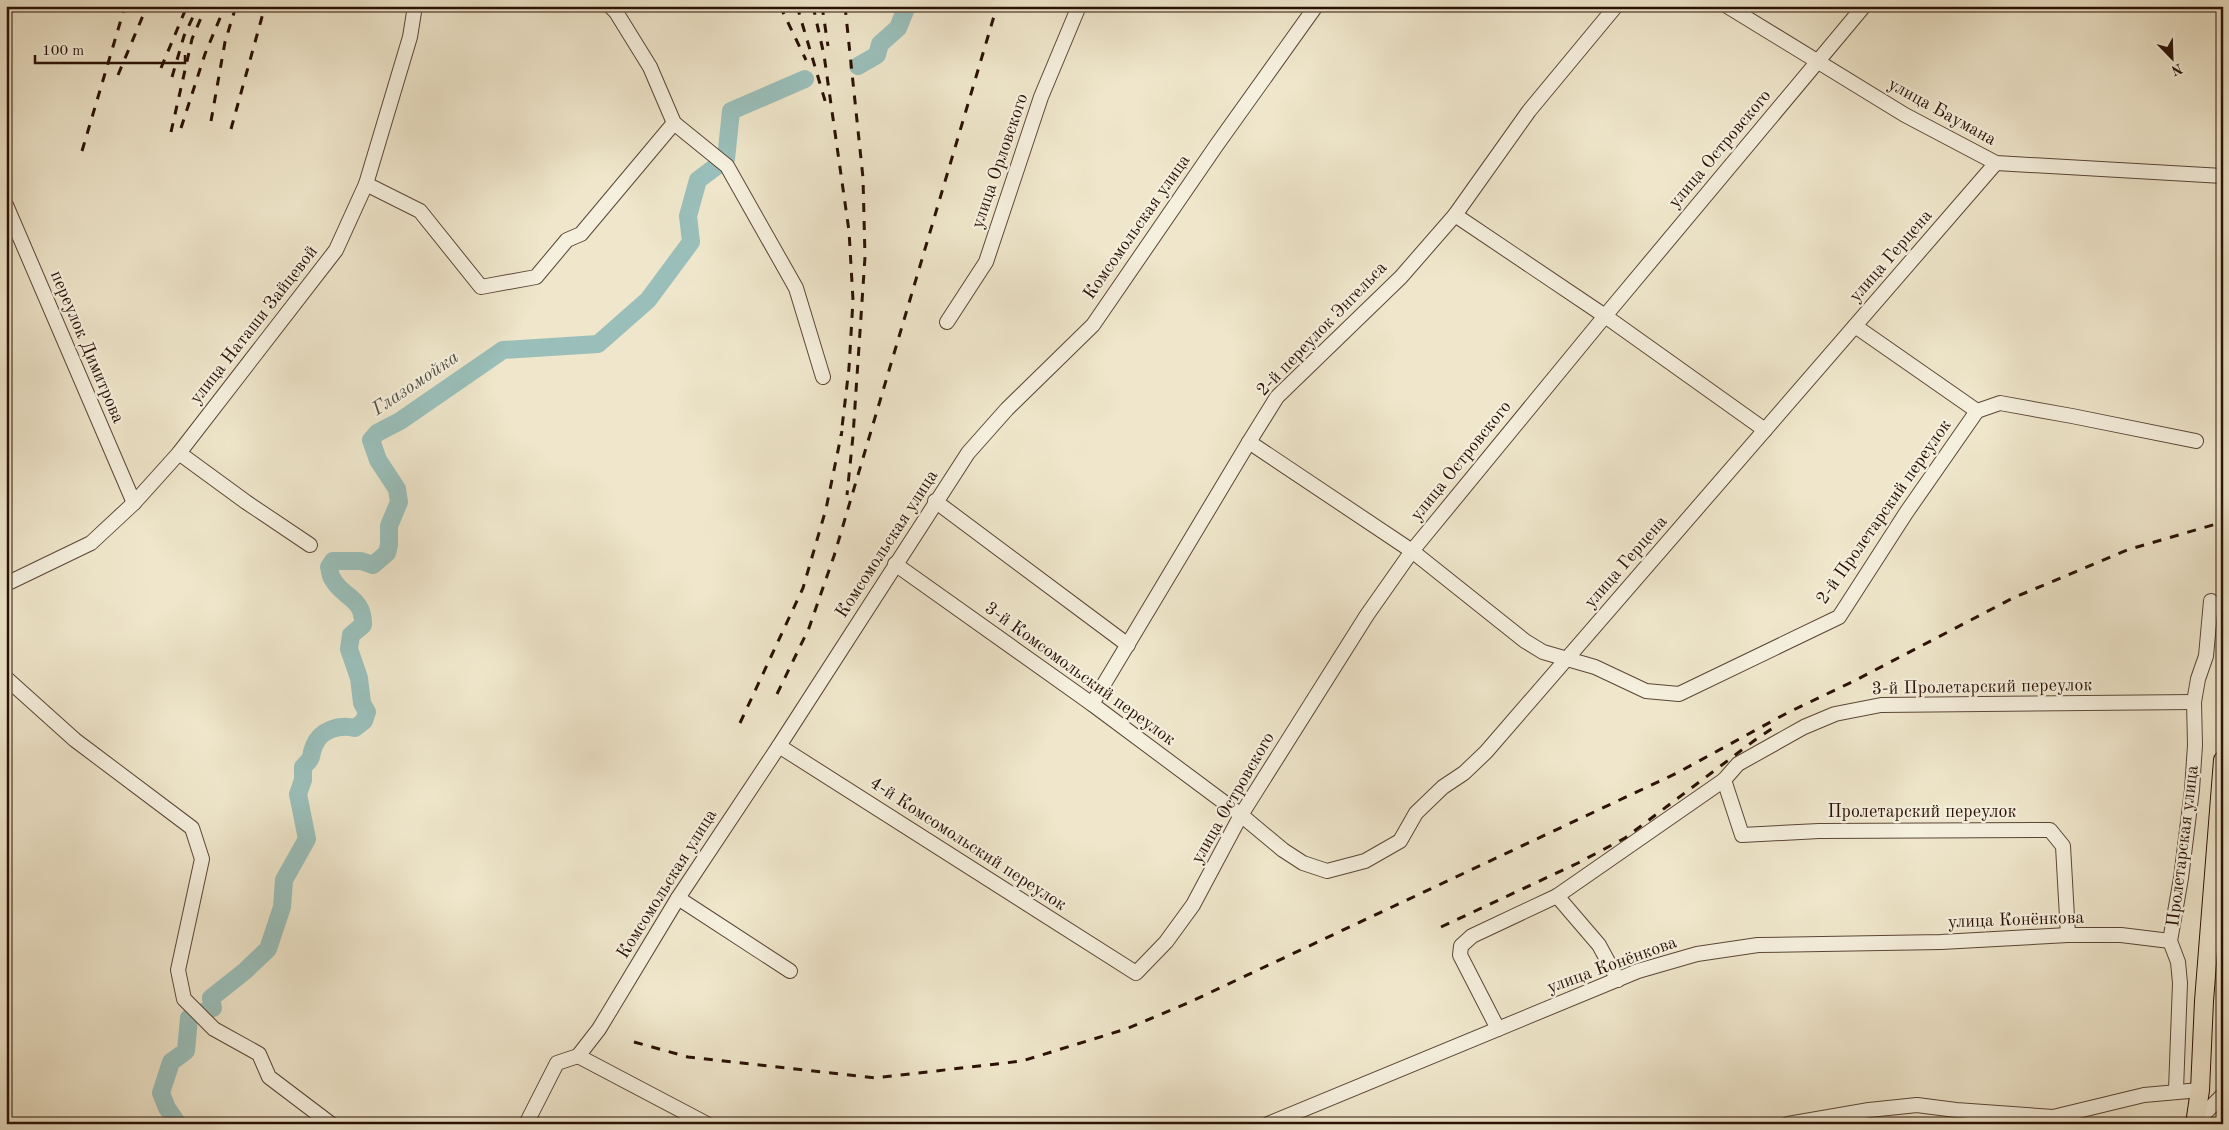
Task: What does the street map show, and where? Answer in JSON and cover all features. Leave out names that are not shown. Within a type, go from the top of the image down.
[{"type":"main road","name":"Пролетарская улица","points":[[2195,1123],[2200,1090],[2204,1001],[2223,760]]},
{"type":"street","name":"улица Наташи Зайцевой","points":[[6,584],[91,543],[134,504],[179,452],[336,250],[366,184],[410,37],[415,6]]},
{"type":"street","points":[[610,6],[616,12],[650,67],[674,123],[728,166],[796,288],[823,377]]},
{"type":"street","name":"улица Орловского","points":[[947,322],[986,262],[1041,97],[1079,6]]},
{"type":"street","name":"Комсомольская улица","points":[[526,1124],[557,1063],[578,1056],[599,1029],[678,898],[780,746],[935,501],[968,453],[1007,409],[1093,325],[1216,146],[1316,6]]},
{"type":"street","name":"2-й переулок Энгельса","points":[[1092,704],[1248,442],[1277,397],[1401,277],[1455,214],[1529,111],[1616,6]]},
{"type":"street","name":"улица Баумана","points":[[1727,6],[1819,60],[1905,115],[1996,163],[2223,176]]},
{"type":"street","name":"улица Островского","points":[[1136,974],[1166,942],[1193,905],[1241,815],[1366,615],[1412,551],[1604,316],[1864,6]]},
{"type":"street","points":[[366,184],[420,211],[481,287],[536,277],[567,240],[581,234],[674,123]]},
{"type":"street","name":"улица Герцена","points":[[1241,815],[1283,850],[1303,863],[1327,871],[1365,861],[1400,841],[1416,813],[1443,787],[1464,773],[1486,752],[1996,163]]},
{"type":"street","name":"переулок Димитрова","points":[[6,205],[134,504]]},
{"type":"street","points":[[1455,214],[1604,316],[1764,430]]},
{"type":"street","name":"2-й Пролетарский переулок","points":[[1568,658],[1595,667],[1646,691],[1679,694],[1839,618],[1906,513],[1977,411],[1855,326]]},
{"type":"street","points":[[1977,411],[2000,404],[2072,416],[2196,441]]},
{"type":"street","points":[[1248,442],[1412,551],[1525,641],[1543,652],[1568,658]]},
{"type":"street","points":[[179,452],[246,502],[310,545]]},
{"type":"street","points":[[935,501],[1128,645]]},
{"type":"street","name":"3-й Комсомольский переулок","points":[[896,564],[1092,704],[1241,815]]},
{"type":"street","name":"Пролетарская улица","points":[[2176,1090],[2180,983],[2178,962],[2170,941],[2181,878],[2192,790],[2195,745],[2194,702],[2198,679],[2206,656],[2211,601]]},
{"type":"street","points":[[6,678],[75,740],[192,828],[202,859],[178,970],[184,999],[214,1029],[259,1054],[269,1077],[331,1124]]},
{"type":"street","name":"3-й Пролетарский переулок","points":[[1498,1030],[1460,955],[1461,946],[1472,936],[1557,896],[1724,780],[1738,764],[1804,727],[1835,714],[1881,705],[2194,702]]},
{"type":"street","name":"4-й Комсомольский переулок","points":[[780,746],[1136,974]]},
{"type":"street","name":"Пролетарский переулок","points":[[1724,780],[1742,835],[1819,831],[2050,830],[2063,846],[2068,935]]},
{"type":"street","points":[[1557,896],[1599,945],[1618,980]]},
{"type":"street","points":[[678,898],[790,971]]},
{"type":"street","name":"улица Конёнкова","points":[[1268,1124],[1638,971],[1696,954],[1758,944],[1941,942],[2068,935],[2122,935],[2170,941]]},
{"type":"street","points":[[578,1056],[707,1124]]},
{"type":"street","points":[[1788,1124],[1869,1110],[1918,1105],[1956,1110],[2053,1116],[2144,1094],[2176,1090],[2200,1090]]},
{"type":"street","points":[[2195,1123],[2223,1096]]},
{"type":"waterway","name":"Глазомойка","points":[[858,66],[877,55],[880,44],[898,28],[907,6]]},
{"type":"waterway","name":"Глазомойка","points":[[178,1124],[167,1108],[161,1093],[171,1062],[186,1051],[189,1018],[213,1008],[211,998],[245,971],[268,949],[282,907],[284,880],[307,839],[298,794],[303,780],[303,767],[310,758],[317,740],[325,732],[343,727],[355,728],[364,721],[367,712],[362,703],[359,678],[349,649],[351,635],[363,625],[362,616],[360,609],[352,598],[336,585],[331,577],[329,567],[333,561],[361,561],[373,565],[387,553],[389,526],[399,502],[397,489],[378,460],[371,440],[377,433],[400,421],[503,350],[598,344],[648,300],[691,242],[688,216],[698,180],[726,159],[731,111],[805,79]]},
{"type":"railway","points":[[82,151],[125,6]]},
{"type":"railway","points":[[118,75],[147,6]]},
{"type":"railway","points":[[161,68],[187,6]]},
{"type":"railway","points":[[172,77],[184,36],[198,6]]},
{"type":"railway","points":[[171,132],[192,39],[206,6]]},
{"type":"railway","points":[[181,128],[205,54],[225,6]]},
{"type":"railway","points":[[211,121],[225,42],[236,6]]},
{"type":"railway","points":[[231,129],[265,6]]},
{"type":"railway","points":[[780,6],[806,60]]},
{"type":"railway","points":[[797,6],[826,104]]},
{"type":"railway","points":[[813,6],[824,55],[849,231],[853,300],[849,368],[841,436]]},
{"type":"railway","points":[[822,6],[828,46]]},
{"type":"railway","points":[[845,6],[863,178],[865,257],[853,436],[847,495]]},
{"type":"railway","points":[[777,694],[809,628],[834,556],[997,6]]},
{"type":"railway","points":[[740,723],[803,588],[826,509],[842,431]]},
{"type":"railway","points":[[634,1042],[688,1057],[875,1078],[1022,1061],[1126,1029],[1190,1002],[1677,773],[1787,713],[1854,681],[2013,598],[2127,550],[2223,522]]},
{"type":"railway","points":[[1441,927],[1578,863],[1625,838],[1776,726]]}]
